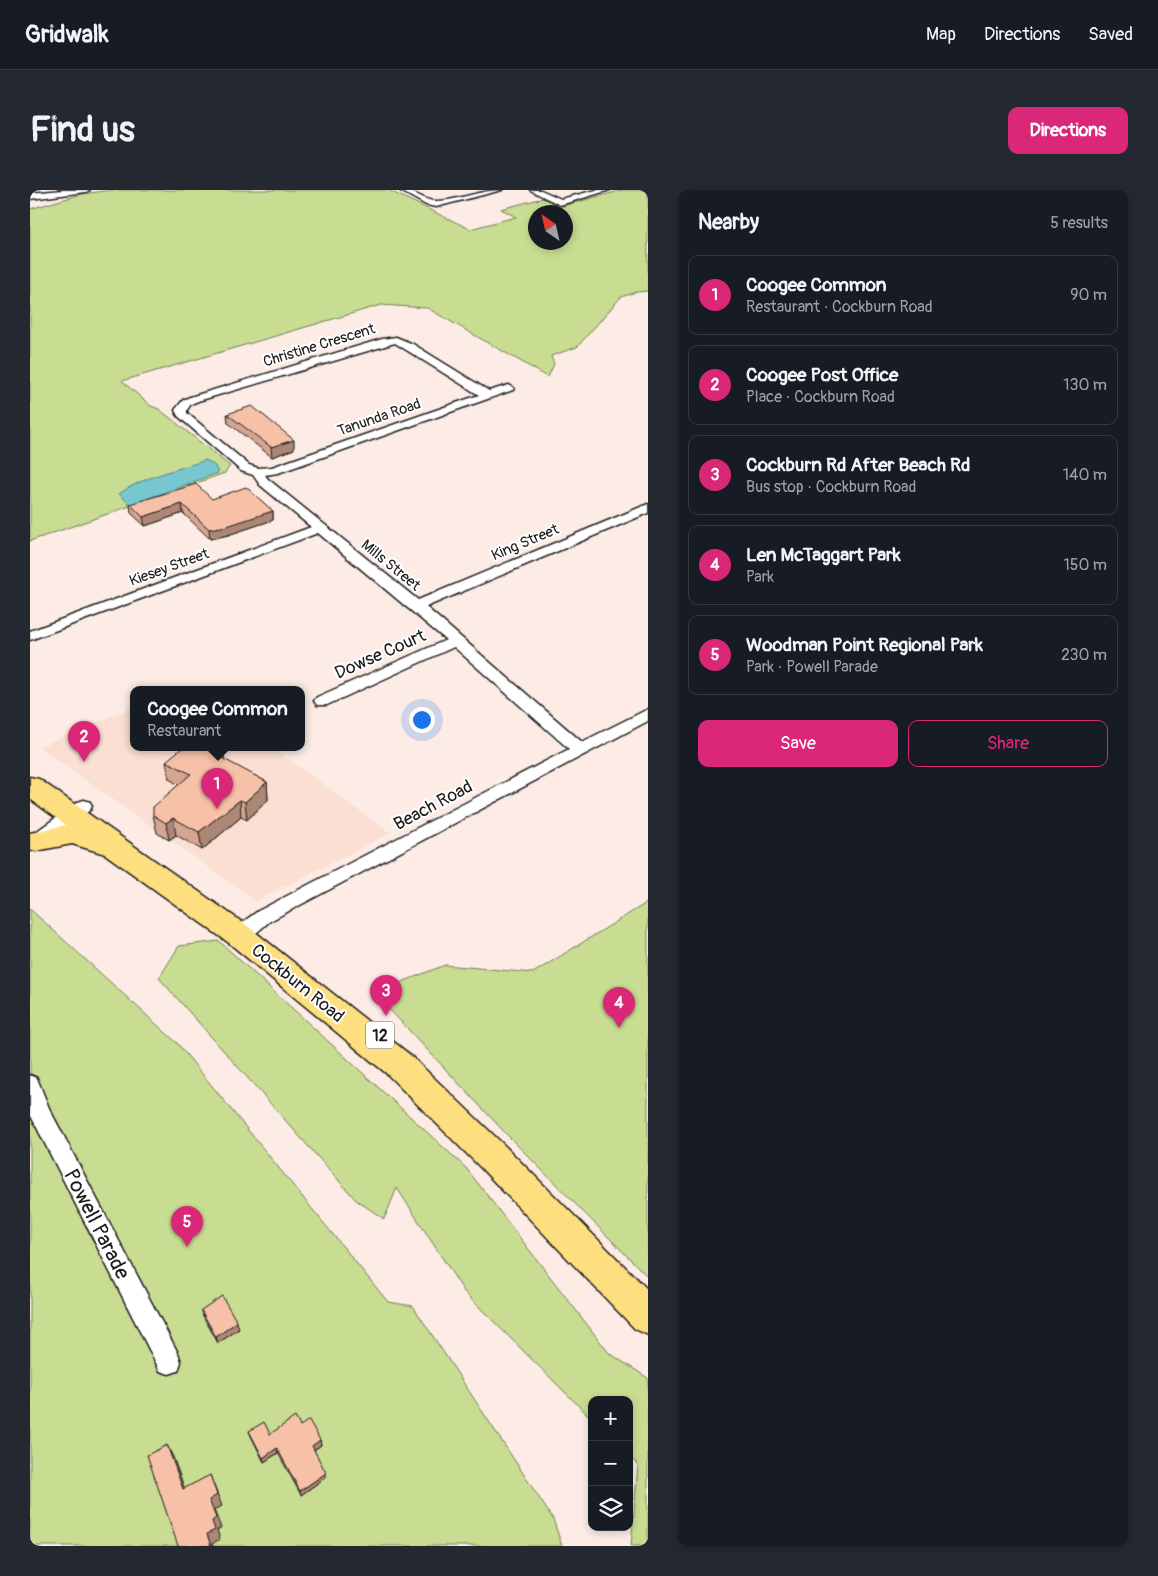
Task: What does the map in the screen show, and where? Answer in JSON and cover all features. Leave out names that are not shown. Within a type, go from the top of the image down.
[{"type":"main road","name":"Cockburn Road","points":[[30,768],[123,851],[245,930],[398,1064],[493,1156],[648,1316]]},
{"type":"main road","name":"Cockburn Road","points":[[30,786],[79,810],[245,930],[427,1075],[648,1296]]},
{"type":"main road","points":[[33,843],[72,834],[123,851]]},
{"type":"street","points":[[30,196],[86,190]]},
{"type":"street","points":[[404,190],[429,203],[436,204],[498,190]]},
{"type":"street","points":[[534,190],[560,202],[606,190]]},
{"type":"street","name":"Christine Crescent","points":[[181,410],[186,402],[194,399],[386,341],[396,340],[487,394]]},
{"type":"street","name":"Tanunda Road","points":[[257,472],[274,470],[487,394],[509,388]]},
{"type":"street","name":"Mills Street","points":[[181,410],[182,414],[245,468],[257,472],[264,482],[416,606],[454,642],[581,750]]},
{"type":"street","name":"King Street","points":[[416,606],[648,508]]},
{"type":"street","name":"Kiesey Street","points":[[30,636],[319,528]]},
{"type":"street","name":"Dowse Court","points":[[322,701],[454,642]]},
{"type":"street","name":"Beach Road","points":[[245,930],[264,916],[648,714]]},
{"type":"street","points":[[33,843],[79,810]]},
{"type":"street","name":"Powell Parade","points":[[30,1084],[45,1123],[169,1362]]},
{"type":"shaded area","points":[[130,708],[130,751],[277,751],[390,833],[256,901],[39,747]]},
{"type":"green space","points":[[112,190],[388,190],[470,229],[516,217],[501,209],[543,198],[560,205],[528,205],[528,250],[573,250],[573,205],[566,205],[623,190],[648,190],[648,291],[636,292],[621,297],[577,347],[551,356],[554,364],[548,377],[427,308],[381,305],[122,381],[151,406],[159,409],[230,466],[225,473],[30,541],[30,209],[82,194]]},
{"type":"green space","points":[[648,902],[648,1277],[511,1139],[374,993],[445,965],[533,973]]},
{"type":"green space","points":[[30,909],[177,1043],[388,1302],[413,1306],[553,1519],[562,1546],[30,1546]]},
{"type":"green space","points":[[219,941],[466,1168],[609,1353],[648,1378],[648,1546],[631,1546],[638,1465],[633,1460],[633,1396],[588,1396],[588,1415],[465,1293],[397,1188],[384,1219],[356,1200],[159,978],[179,946]]},
{"type":"water","points":[[206,460],[215,466],[218,473],[130,505],[119,494],[149,478]]},
{"type":"building","points":[[252,406],[294,440],[271,447],[227,414]]},
{"type":"building","points":[[196,484],[212,499],[246,487],[273,511],[227,526],[209,529],[182,504],[143,517],[130,504]]},
{"type":"building","points":[[178,751],[218,751],[224,754],[220,757],[267,782],[245,802],[240,800],[199,832],[173,818],[166,823],[153,815],[153,807],[191,774],[166,761]]},
{"type":"building","points":[[222,1296],[237,1322],[216,1337],[201,1310]]},
{"type":"building","points":[[295,1417],[300,1426],[309,1420],[320,1440],[312,1446],[326,1473],[300,1491],[277,1448],[263,1458],[249,1431],[264,1422],[270,1434]]},
{"type":"building","points":[[167,1445],[183,1489],[210,1475],[217,1495],[209,1500],[216,1518],[212,1521],[215,1530],[207,1534],[211,1546],[178,1546],[147,1455]]},
{"type":"place","name":"Coogee Post Office","points":[[84,762]]},
{"type":"place","name":"Coogee Common","points":[[217,809]]},
{"type":"place","name":"Cockburn Rd After Beach Rd","points":[[386,1016]]},
{"type":"place","name":"Len McTaggart Park","points":[[619,1028]]},
{"type":"place","name":"Woodman Point Regional Park","points":[[187,1247]]}]
